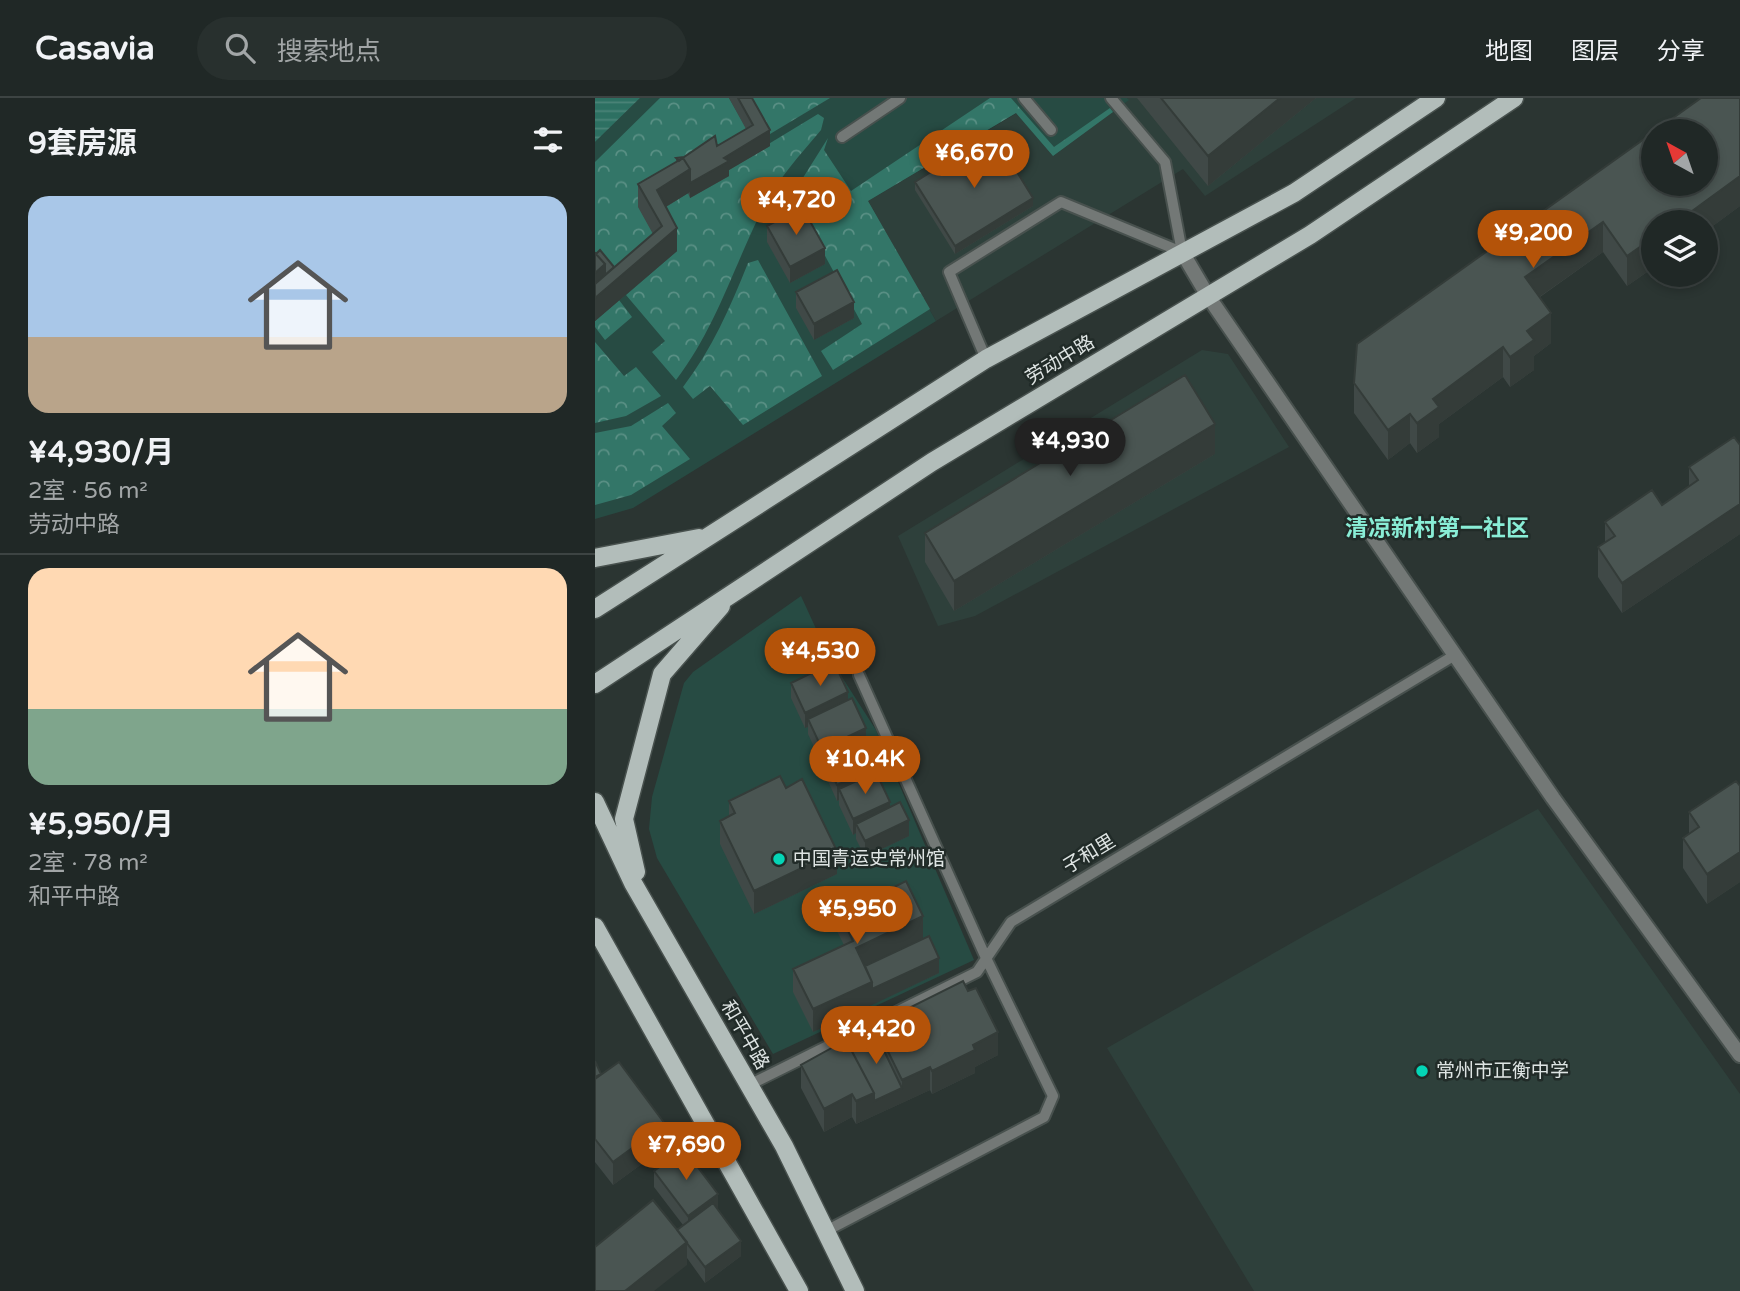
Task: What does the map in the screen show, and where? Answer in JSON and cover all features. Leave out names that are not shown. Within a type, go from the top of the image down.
[{"type":"main road","points":[[595,608],[986,359],[1294,193],[1436,98]]},
{"type":"main road","name":"劳动中路","points":[[595,684],[932,462],[1310,235],[1514,98]]},
{"type":"main road","points":[[595,558],[709,536]]},
{"type":"main road","points":[[644,902],[624,819],[647,725],[662,674],[735,590]]},
{"type":"main road","name":"和平中路","points":[[595,802],[644,902],[785,1146],[855,1291]]},
{"type":"main road","points":[[595,927],[601,943],[799,1291]]},
{"type":"street","points":[[1182,253],[1208,296],[1553,798],[1740,1055]]},
{"type":"lane","points":[[842,137],[900,98]]},
{"type":"lane","points":[[1024,98],[1051,130]]},
{"type":"lane","points":[[1111,98],[1165,162],[1182,253]]},
{"type":"lane","points":[[986,359],[949,272],[1061,202],[1182,253]]},
{"type":"lane","name":"子和里","points":[[749,1085],[977,972],[1011,922],[1455,655]]},
{"type":"lane","points":[[826,1231],[1044,1117],[1053,1096],[986,958],[859,675]]},
{"type":"shaded area","points":[[595,98],[640,98],[595,142]]},
{"type":"shaded area","points":[[640,98],[1129,100],[1053,156],[1016,113],[868,201],[936,321],[633,508],[595,519],[595,142]]},
{"type":"shaded area","points":[[1127,98],[1356,98],[1205,196],[1183,169],[936,321],[868,201],[1017,113],[1053,156],[1128,100]]},
{"type":"shaded area","points":[[1202,350],[1228,354],[1289,447],[975,616],[938,626],[898,536]]},
{"type":"shaded area","points":[[801,596],[829,657],[876,730],[974,960],[773,1054],[657,858],[649,829],[652,797],[684,683],[693,672]]},
{"type":"shaded area","name":"常州市正衡中学","points":[[1538,809],[1740,1094],[1740,1291],[1254,1291],[1107,1048],[1311,932]]},
{"type":"green space","points":[[660,98],[729,98],[753,140],[638,206],[662,249],[622,283],[595,258],[595,162]]},
{"type":"green space","points":[[744,98],[830,98],[765,137]]},
{"type":"green space","points":[[990,98],[1011,98],[1054,147],[1110,108],[1113,112],[1053,156],[1016,113],[868,201],[930,309],[833,370],[821,351],[862,324],[804,217],[772,233],[789,200],[828,138],[824,150],[851,191]]},
{"type":"green space","points":[[818,114],[824,118],[821,130],[773,190],[713,319],[676,380],[652,352],[665,341],[626,295],[677,251],[657,212]]},
{"type":"green space","points":[[758,260],[822,376],[743,425],[710,386],[693,399],[683,387],[720,328],[748,263]]},
{"type":"green space","points":[[619,300],[632,317],[605,340],[595,327],[595,321]]},
{"type":"green space","points":[[595,342],[624,376],[636,367],[661,396],[626,416],[595,423]]},
{"type":"green space","points":[[668,403],[676,413],[662,426],[690,459],[631,495],[595,505],[595,433],[631,426]]},
{"type":"building","points":[[738,98],[752,98],[770,130],[724,158],[729,161],[690,183],[690,169],[683,158],[679,161],[676,158],[684,157],[715,136],[717,146],[753,125]]},
{"type":"building","points":[[1161,98],[1280,98],[1208,156]]},
{"type":"building","points":[[1701,98],[1740,98],[1740,176],[1719,191],[1719,119],[1672,119]]},
{"type":"building","points":[[993,133],[1033,198],[955,246],[915,182]]},
{"type":"building","points":[[1641,141],[1641,196],[1713,196],[1693,210],[1641,210],[1641,246],[1627,256],[1603,222],[1525,277],[1551,313],[1527,331],[1534,340],[1510,357],[1503,347],[1433,399],[1439,407],[1417,423],[1410,414],[1388,430],[1354,383],[1357,344]]},
{"type":"building","points":[[683,158],[690,169],[657,190],[677,228],[595,298],[595,284],[662,226],[638,184]]},
{"type":"building","points":[[802,207],[825,248],[790,267],[767,226]]},
{"type":"building","points":[[600,250],[614,267],[605,275],[605,264],[596,254]]},
{"type":"building","points":[[595,253],[605,264],[595,273]]},
{"type":"building","points":[[837,270],[854,302],[814,324],[796,292]]},
{"type":"building","points":[[1185,375],[1215,424],[954,581],[925,533]]},
{"type":"building","points":[[1734,437],[1740,445],[1740,504],[1622,583],[1598,547],[1615,536],[1605,522],[1652,490],[1662,505],[1698,480],[1689,467]]},
{"type":"building","points":[[834,662],[848,692],[805,713],[791,683]]},
{"type":"building","points":[[852,698],[866,728],[822,749],[808,719]]},
{"type":"building","points":[[860,737],[874,768],[837,785],[823,755]]},
{"type":"building","points":[[876,772],[890,802],[853,819],[839,789]]},
{"type":"building","name":"中国青运史常州馆","points":[[780,776],[786,788],[802,779],[837,851],[754,891],[720,821],[735,813],[729,801]]},
{"type":"building","points":[[1736,781],[1740,786],[1740,852],[1707,874],[1683,838],[1699,827],[1689,812]]},
{"type":"building","points":[[900,802],[909,820],[865,841],[856,824]]},
{"type":"building","points":[[906,881],[923,916],[856,948],[872,982],[813,1009],[793,969],[853,941],[840,914]]},
{"type":"building","points":[[929,936],[939,958],[872,989],[865,966]]},
{"type":"building","points":[[963,981],[968,991],[976,988],[998,1032],[973,1045],[975,1050],[932,1071],[930,1067],[902,1080],[875,1025]]},
{"type":"building","points":[[875,1032],[902,1088],[874,1101],[874,1093],[849,1046]]},
{"type":"building","points":[[846,1040],[874,1093],[856,1101],[852,1094],[824,1109],[801,1065]]},
{"type":"building","points":[[595,1061],[601,1074],[595,1077]]},
{"type":"building","points":[[619,1062],[665,1124],[613,1162],[595,1139],[595,1079]]},
{"type":"building","points":[[684,1149],[718,1194],[688,1216],[654,1171]]},
{"type":"building","points":[[653,1200],[687,1242],[625,1291],[595,1291],[595,1247]]},
{"type":"building","points":[[713,1203],[741,1241],[705,1267],[677,1230]]},
{"type":"place","name":"中国青运史常州馆","points":[[779,859]]},
{"type":"place","name":"常州市正衡中学","points":[[1422,1071]]},
{"type":"district","name":"清凉新村第一社区","points":[[1437,529]]}]
